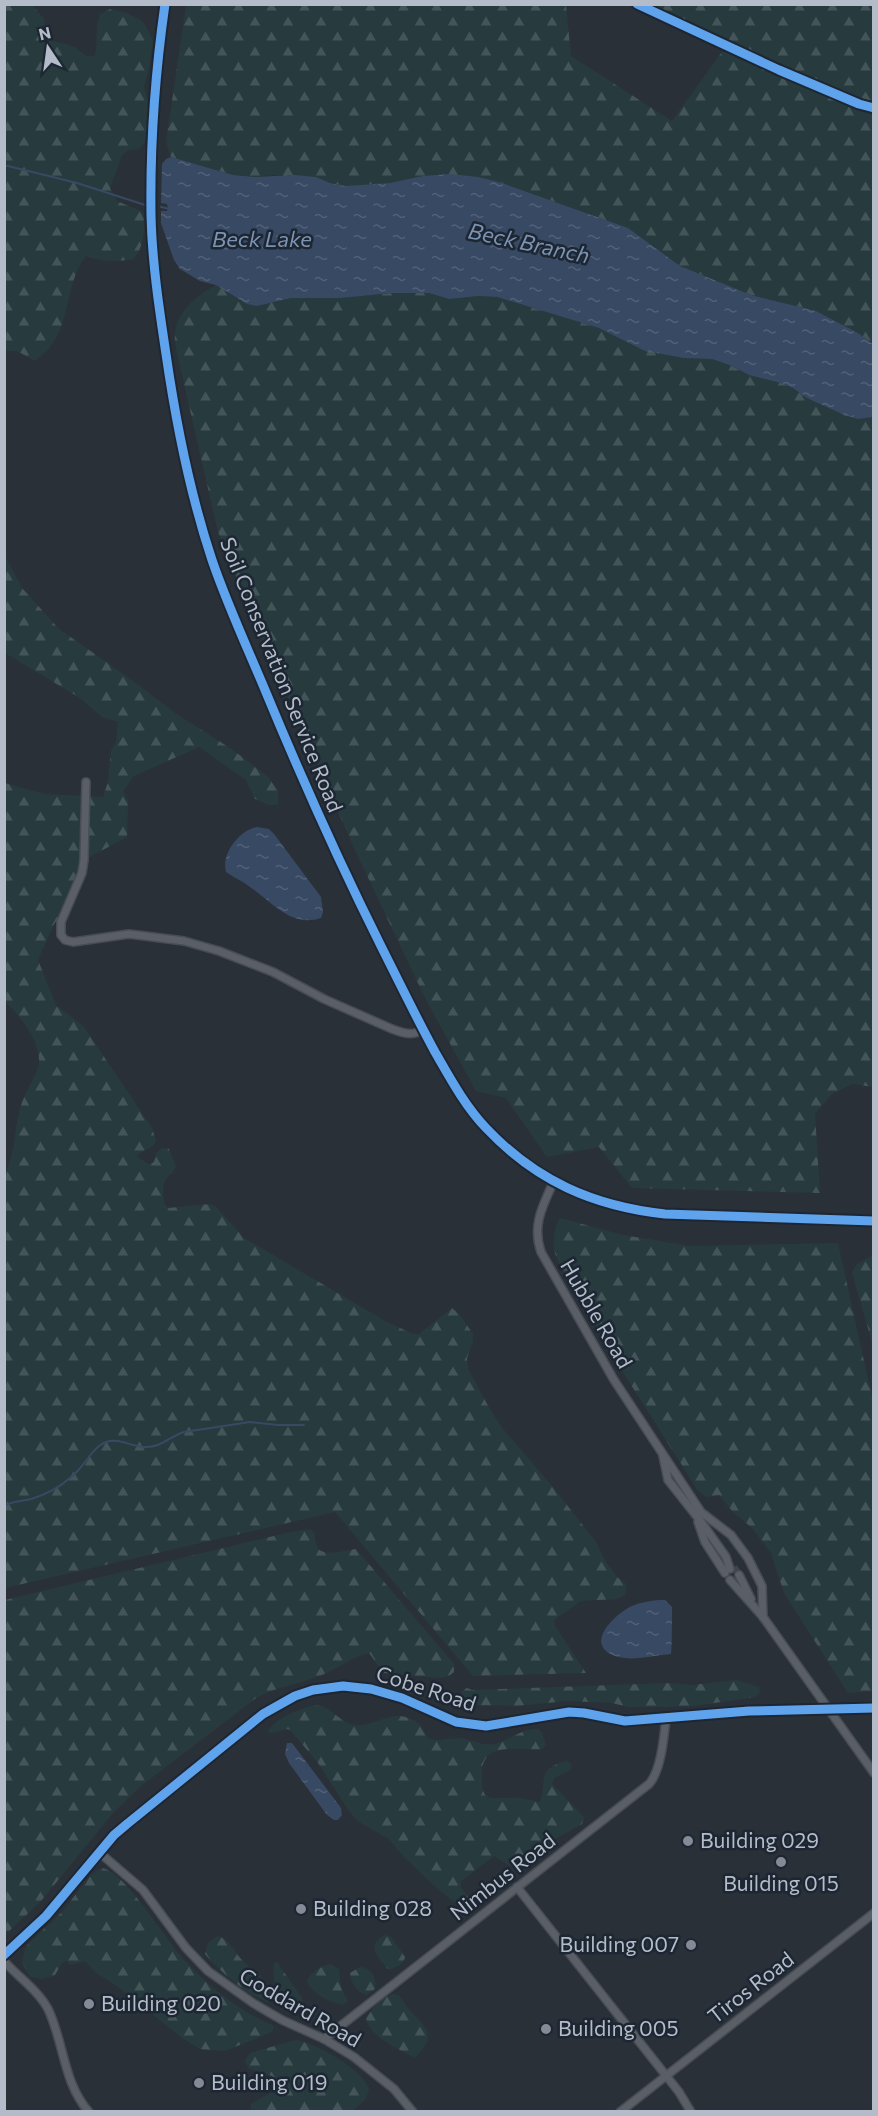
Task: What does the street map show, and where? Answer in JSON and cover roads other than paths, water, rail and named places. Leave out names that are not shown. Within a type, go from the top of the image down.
[{"type":"main road","name":"Soil Conservation Service Road","points":[[165,4],[154,113],[151,218],[157,289],[166,354],[194,495],[213,563],[341,867],[455,1088],[483,1125],[508,1150],[553,1183],[596,1200],[637,1211],[690,1216],[873,1221]]},
{"type":"street","points":[[637,4],[790,74],[873,108]]},
{"type":"street","points":[[86,782],[84,860],[78,882],[61,922],[62,935],[65,940],[73,942],[129,934],[184,941],[248,961],[392,1029],[408,1034],[418,1033],[423,1029]]},
{"type":"street","name":"Hubble Road","points":[[553,1183],[538,1218],[536,1230],[541,1252],[614,1380],[701,1512],[731,1535],[748,1558],[762,1586],[763,1617]]},
{"type":"street","name":"Hubble Road","points":[[663,1454],[668,1480],[695,1514],[726,1557],[730,1570],[705,1542],[695,1514]]},
{"type":"street","points":[[752,1603],[748,1593],[735,1577],[752,1603],[873,1773]]},
{"type":"street","name":"Cobe Road","points":[[4,1955],[46,1916],[114,1835],[263,1714],[295,1696],[313,1690],[342,1686],[370,1689],[402,1698],[456,1722],[471,1725],[500,1724],[569,1712],[625,1721],[749,1712],[873,1708]]},
{"type":"street","name":"Nimbus Road","points":[[324,2039],[654,1779],[665,1735],[666,1718]]},
{"type":"street","name":"Goddard Road","points":[[100,1853],[143,1890],[186,1948],[208,1971],[253,2003],[282,2020],[324,2039],[375,2072],[394,2089],[413,2112]]},
{"type":"street","points":[[517,1887],[666,2076],[691,2112]]},
{"type":"street","name":"Tiros Road","points":[[620,2112],[873,1913]]},
{"type":"street","points":[[4,1961],[33,1989],[49,2011],[73,2087],[89,2112]]},
{"type":"water","name":"Beck Lake","points":[[171,157],[233,175],[316,177],[345,186],[390,183],[423,176],[450,174],[478,177],[502,183],[628,228],[680,266],[751,295],[816,311],[858,333],[873,344],[873,417],[858,419],[842,414],[807,398],[793,388],[749,375],[712,359],[684,358],[645,351],[599,328],[497,297],[449,299],[429,293],[391,293],[341,298],[291,298],[257,306],[247,304],[216,285],[200,281],[180,269],[174,260],[161,223],[161,211],[167,211],[168,208],[167,204],[161,203],[162,164]]},
{"type":"water","points":[[257,827],[269,829],[274,834],[321,897],[323,912],[321,918],[310,920],[291,917],[226,872],[226,858],[233,844],[244,833]]},
{"type":"water","points":[[665,1600],[672,1607],[671,1654],[622,1658],[606,1651],[602,1644],[602,1637],[611,1622],[635,1605]]},
{"type":"water","points":[[287,1743],[292,1743],[341,1808],[342,1815],[338,1820],[327,1815],[289,1763],[285,1754]]},
{"type":"waterway","name":"Beck Branch","points":[[4,165],[77,183],[145,205]]},
{"type":"waterway","name":"Beck Branch","points":[[161,207],[170,209]]},
{"type":"waterway","points":[[4,1506],[47,1493],[67,1481],[96,1448],[106,1442],[116,1441],[147,1447],[157,1445],[184,1432],[250,1422],[304,1425]]},
{"type":"tunnel","points":[[734,1567],[739,1575]]},
{"type":"place","name":"Building 029","points":[[688,1841]]},
{"type":"place","name":"Building 015","points":[[781,1862]]},
{"type":"place","name":"Building 028","points":[[301,1909]]},
{"type":"place","name":"Building 007","points":[[691,1945]]},
{"type":"place","name":"Building 020","points":[[89,2004]]},
{"type":"place","name":"Building 005","points":[[546,2029]]},
{"type":"place","name":"Building 019","points":[[199,2083]]}]
